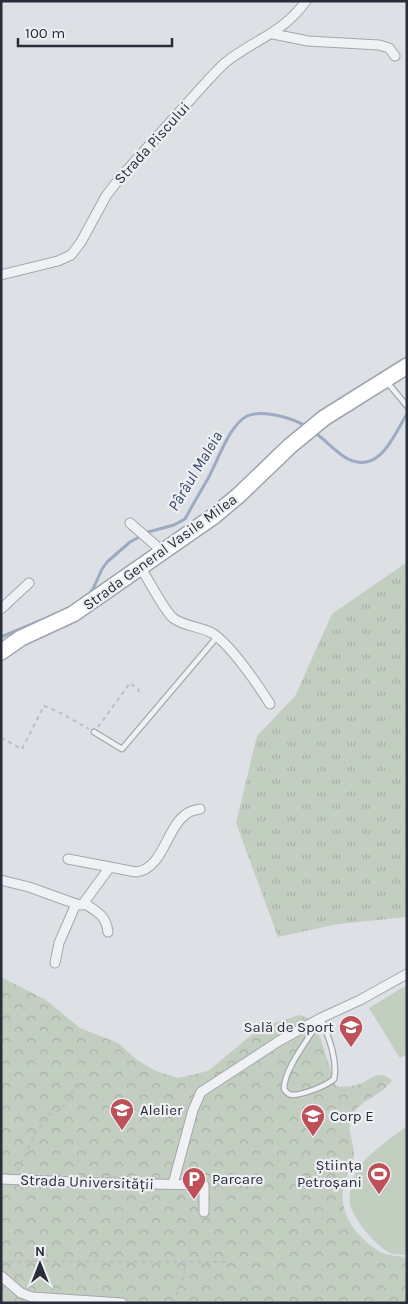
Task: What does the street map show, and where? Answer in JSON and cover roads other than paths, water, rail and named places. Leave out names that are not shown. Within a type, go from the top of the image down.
[{"type":"main road","name":"Strada General Vasile Milea","points":[[1,652],[21,638],[73,614],[228,506],[290,446],[324,418],[407,366]]},
{"type":"street","name":"Strada Piscului","points":[[1,275],[58,261],[71,255],[81,242],[106,196],[119,179],[209,79],[224,63],[273,34],[288,22],[306,1]]},
{"type":"street","points":[[273,34],[324,42],[379,45],[389,48],[395,56]]},
{"type":"street","points":[[130,524],[162,551]]},
{"type":"street","points":[[140,567],[166,610],[184,624],[207,630],[226,644],[270,704]]},
{"type":"street","points":[[1,609],[30,583]]},
{"type":"street","points":[[68,859],[136,872],[142,871],[160,854],[173,828],[183,816],[200,809]]},
{"type":"street","points":[[54,963],[59,943],[80,903],[110,866]]},
{"type":"street","points":[[1,880],[80,903],[102,916],[106,922],[108,932]]},
{"type":"street","name":"Strada Universității","points":[[174,1184],[192,1110],[201,1092],[280,1041],[407,974]]},
{"type":"street","name":"Strada Universității","points":[[1,1179],[204,1185],[204,1212]]},
{"type":"street","points":[[1,1276],[21,1293],[32,1297],[122,1303]]},
{"type":"lane","points":[[385,379],[407,406]]},
{"type":"lane","points":[[94,732],[122,749],[217,636]]},
{"type":"lane","points":[[321,1018],[327,1033],[336,1070],[334,1079],[313,1089],[292,1095],[287,1093],[284,1089],[284,1083],[287,1076],[298,1054],[321,1018]]},
{"type":"waterway","name":"Pârâul Maleia","points":[[87,596],[93,589],[107,562],[130,542],[148,532],[174,525],[185,519],[223,446],[240,421],[247,416],[261,413],[294,420],[307,427]]},
{"type":"waterway","name":"Pârâul Maleia","points":[[314,432],[348,459],[369,462],[385,450],[407,414]]},
{"type":"waterway","name":"Pârâul Maleia","points":[[1,637],[47,618]]},
{"type":"place","name":"Sală de Sport","points":[[351,1048]]},
{"type":"place","name":"Alelier","points":[[122,1131]]},
{"type":"place","name":"Corp E","points":[[313,1137]]},
{"type":"place","name":"Știința Petroșani","points":[[379,1195]]},
{"type":"place","name":"Parcare","points":[[194,1200]]}]
